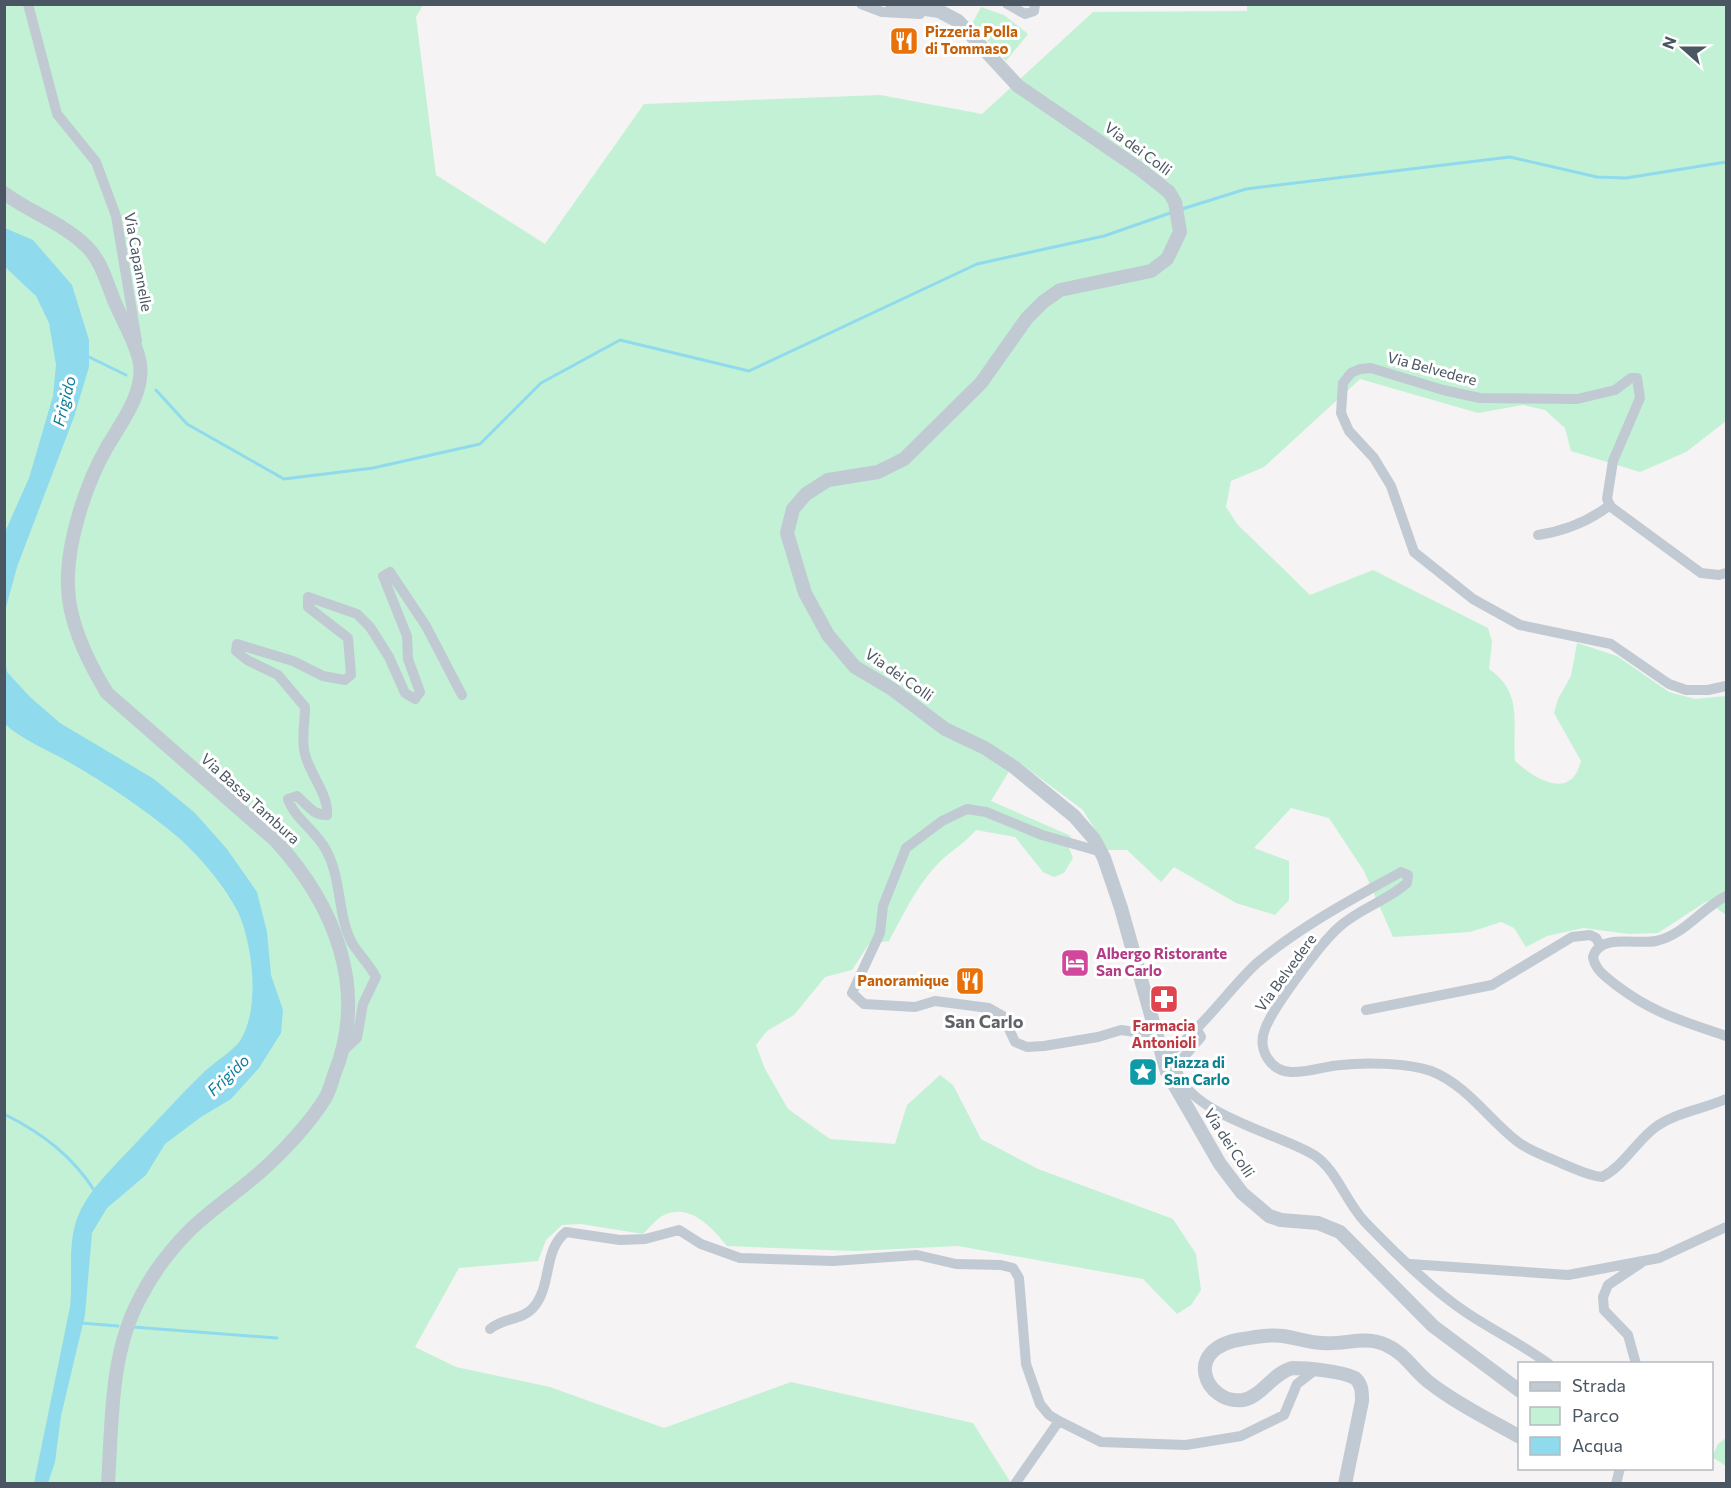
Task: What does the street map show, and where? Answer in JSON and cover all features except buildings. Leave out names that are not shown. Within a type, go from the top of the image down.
[{"type":"street","name":"Via Capannelle","points":[[28,4],[57,114],[96,162],[116,216],[140,365]]},
{"type":"street","points":[[861,4],[882,12],[943,10]]},
{"type":"street","name":"Via dei Colli","points":[[892,4],[943,10],[972,33],[987,55],[1018,86],[1141,170],[1169,192],[1175,202],[1180,232],[1167,259],[1151,271],[1060,290],[1043,302],[1021,326],[981,383],[904,459],[878,472],[828,480],[813,490],[793,509],[787,533],[805,593],[828,634],[855,667],[892,689],[945,729],[985,748],[1014,767],[1074,816],[1102,852],[1139,967],[1162,1056],[1176,1090],[1220,1164],[1255,1206],[1281,1220],[1318,1223],[1340,1232],[1433,1326],[1518,1390]]},
{"type":"street","points":[[1007,4],[1025,14],[1034,10],[1035,4]]},
{"type":"street","points":[[4,193],[73,234],[90,250],[140,365]]},
{"type":"street","name":"Via Bassa Tambura","points":[[108,1484],[119,1356],[125,1332],[141,1296],[190,1229],[267,1166],[295,1138],[325,1100],[345,1048],[350,1001],[345,968],[330,920],[295,862],[275,840],[107,693],[93,669],[79,635],[68,587],[71,553],[84,499],[99,461],[129,414],[135,397],[140,365]]},
{"type":"street","name":"Via Belvedere","points":[[1610,505],[1607,500],[1613,461],[1640,398],[1637,378],[1631,378],[1615,390],[1577,399],[1557,400],[1480,398],[1443,390],[1371,368],[1360,369],[1352,373],[1343,383],[1341,413],[1349,431],[1374,458],[1391,486],[1414,552],[1427,564],[1473,600],[1520,625],[1611,644],[1668,684],[1686,690],[1708,690],[1726,686]]},
{"type":"street","points":[[1538,535],[1560,531],[1596,515],[1610,505],[1701,573],[1719,575],[1726,573]]},
{"type":"street","points":[[345,1048],[357,1038],[363,1004],[376,977],[366,959],[353,944],[342,913],[335,868],[326,849],[302,818],[291,808],[288,799],[297,796],[312,810],[321,815],[327,815],[328,807],[311,773],[304,752],[305,707],[278,675],[247,660],[236,651],[237,644],[293,660],[323,676],[345,680],[351,675],[348,638],[308,607],[308,597],[317,599],[357,614],[370,627],[389,657],[405,693],[416,699],[420,692],[408,659],[406,636],[382,576],[390,572],[426,626],[437,652],[462,695]]},
{"type":"street","points":[[1102,852],[1042,835],[986,812],[967,809],[942,821],[906,848],[883,906],[880,933],[852,993],[864,1004],[915,1006],[935,1001],[989,1008],[1003,1016],[1015,1042],[1027,1047],[1098,1037],[1121,1030],[1156,1035]]},
{"type":"street","name":"Via Belvedere","points":[[1162,1056],[1196,1028],[1255,965],[1299,929],[1401,872],[1408,875],[1407,883],[1392,896],[1366,909],[1340,927],[1313,958],[1264,1030],[1265,1054],[1278,1069],[1292,1072],[1342,1064],[1375,1064],[1428,1070],[1442,1077],[1479,1105],[1519,1143],[1585,1173],[1602,1178],[1616,1168],[1656,1126],[1678,1114],[1726,1099]]},
{"type":"street","points":[[1726,896],[1673,936],[1641,944],[1607,942],[1600,945],[1593,957],[1598,970],[1634,998],[1660,1014],[1726,1036]]},
{"type":"street","points":[[1365,1010],[1492,985],[1572,937],[1590,935],[1596,938],[1600,945]]},
{"type":"street","points":[[1196,1028],[1201,1037],[1176,1066],[1180,1077],[1190,1090],[1245,1127],[1311,1153],[1327,1164],[1330,1174],[1364,1221],[1437,1291],[1469,1314],[1510,1337],[1546,1362]]},
{"type":"street","points":[[1410,1264],[1568,1275],[1659,1258],[1726,1227]]},
{"type":"street","points":[[490,1329],[499,1321],[523,1316],[532,1309],[540,1298],[552,1249],[557,1240],[566,1232],[620,1240],[645,1239],[679,1230],[711,1248],[740,1258],[833,1261],[917,1256],[956,1264],[1007,1266],[1017,1273],[1019,1278],[1026,1364],[1040,1404],[1049,1415],[1101,1442],[1175,1445],[1220,1441],[1241,1436],[1284,1415],[1297,1384],[1315,1370]]},
{"type":"street","points":[[1635,1362],[1628,1335],[1605,1310],[1603,1297],[1608,1285],[1646,1260]]},
{"type":"street","points":[[1345,1484],[1362,1390],[1355,1378],[1302,1368],[1284,1370],[1249,1398],[1238,1400],[1215,1390],[1205,1378],[1203,1366],[1218,1346],[1232,1340],[1282,1336],[1327,1344],[1367,1339],[1400,1352],[1429,1383],[1518,1436]]},
{"type":"street","points":[[1015,1484],[1059,1421]]},
{"type":"green space","points":[[1247,4],[1726,5],[1726,421],[1686,452],[1640,472],[1571,451],[1565,428],[1545,410],[1523,405],[1478,413],[1360,379],[1264,467],[1231,481],[1226,507],[1238,525],[1310,595],[1373,570],[1488,628],[1492,642],[1489,669],[1500,678],[1512,699],[1515,722],[1515,761],[1542,780],[1561,784],[1569,781],[1576,773],[1581,761],[1554,713],[1558,699],[1571,676],[1577,643],[1617,656],[1669,692],[1695,699],[1726,696],[1726,915],[1707,901],[1658,933],[1629,934],[1583,928],[1547,936],[1526,947],[1514,928],[1501,922],[1470,932],[1393,937],[1364,871],[1329,818],[1291,808],[1254,848],[1289,861],[1289,900],[1275,915],[1236,903],[1174,867],[1161,882],[1127,850],[1107,850],[1083,810],[1016,760],[991,801],[1071,836],[1069,848],[1073,858],[1064,873],[1054,877],[1043,872],[1015,837],[976,830],[927,876],[909,903],[889,941],[869,944],[852,970],[825,977],[794,1015],[767,1031],[756,1045],[765,1069],[788,1109],[830,1139],[895,1144],[907,1105],[940,1075],[953,1085],[981,1139],[1038,1169],[1173,1219],[1196,1254],[1201,1290],[1191,1305],[1177,1314],[1143,1279],[958,1246],[854,1251],[727,1246],[700,1219],[683,1212],[674,1212],[661,1216],[643,1234],[581,1224],[562,1225],[546,1240],[538,1261],[459,1268],[415,1347],[456,1367],[550,1387],[664,1428],[791,1382],[973,1423],[1011,1483],[5,1484],[5,5],[423,5],[416,17],[436,175],[545,244],[644,104],[880,95],[982,114],[1093,12],[1247,11]]},
{"type":"green space","points":[[981,7],[1004,15],[1028,34],[1006,61],[972,24]]},
{"type":"green space","points":[[1726,1438],[1726,1466],[1713,1458],[1718,1444]]},
{"type":"water","name":"Frigido","points":[[5,228],[33,240],[72,285],[89,340],[89,367],[74,417],[17,567],[5,611],[5,532],[29,478],[53,396],[56,365],[49,323],[36,296],[5,267]]},
{"type":"water","name":"Frigido","points":[[4,655],[7,672],[30,697],[60,723],[154,779],[195,813],[227,849],[257,892],[267,932],[271,975],[283,1010],[281,1033],[259,1068],[231,1099],[201,1117],[165,1144],[146,1175],[107,1208],[92,1233],[85,1315],[61,1416],[55,1462],[48,1483],[34,1483],[70,1307],[72,1241],[78,1215],[102,1179],[195,1081],[241,1039],[251,1011],[252,976],[251,959],[238,912],[212,872],[196,854],[166,827],[124,797],[96,778],[27,740],[5,724]]},
{"type":"waterway","points":[[1182,209],[1246,189],[1510,157],[1597,177],[1626,178],[1726,162]]},
{"type":"waterway","points":[[156,390],[187,424],[284,479],[373,468],[480,444],[541,383],[620,340],[749,371],[977,264],[1104,236],[1173,212]]},
{"type":"waterway","points":[[87,356],[126,375]]},
{"type":"waterway","points":[[4,1114],[31,1129],[56,1147],[77,1168],[96,1193]]},
{"type":"waterway","points":[[81,1323],[118,1326]]},
{"type":"waterway","points":[[133,1327],[277,1338]]},
{"type":"place","name":"Pizzeria Polla di Tommaso","points":[[904,41]]},
{"type":"place","name":"Albergo Ristorante San Carlo","points":[[1075,963]]},
{"type":"place","name":"Panoramique","points":[[970,981]]},
{"type":"place","name":"Farmacia Antonioli","points":[[1164,999]]},
{"type":"place","name":"Piazza di San Carlo","points":[[1143,1072]]},
{"type":"district","name":"San Carlo","points":[[984,1022]]}]
